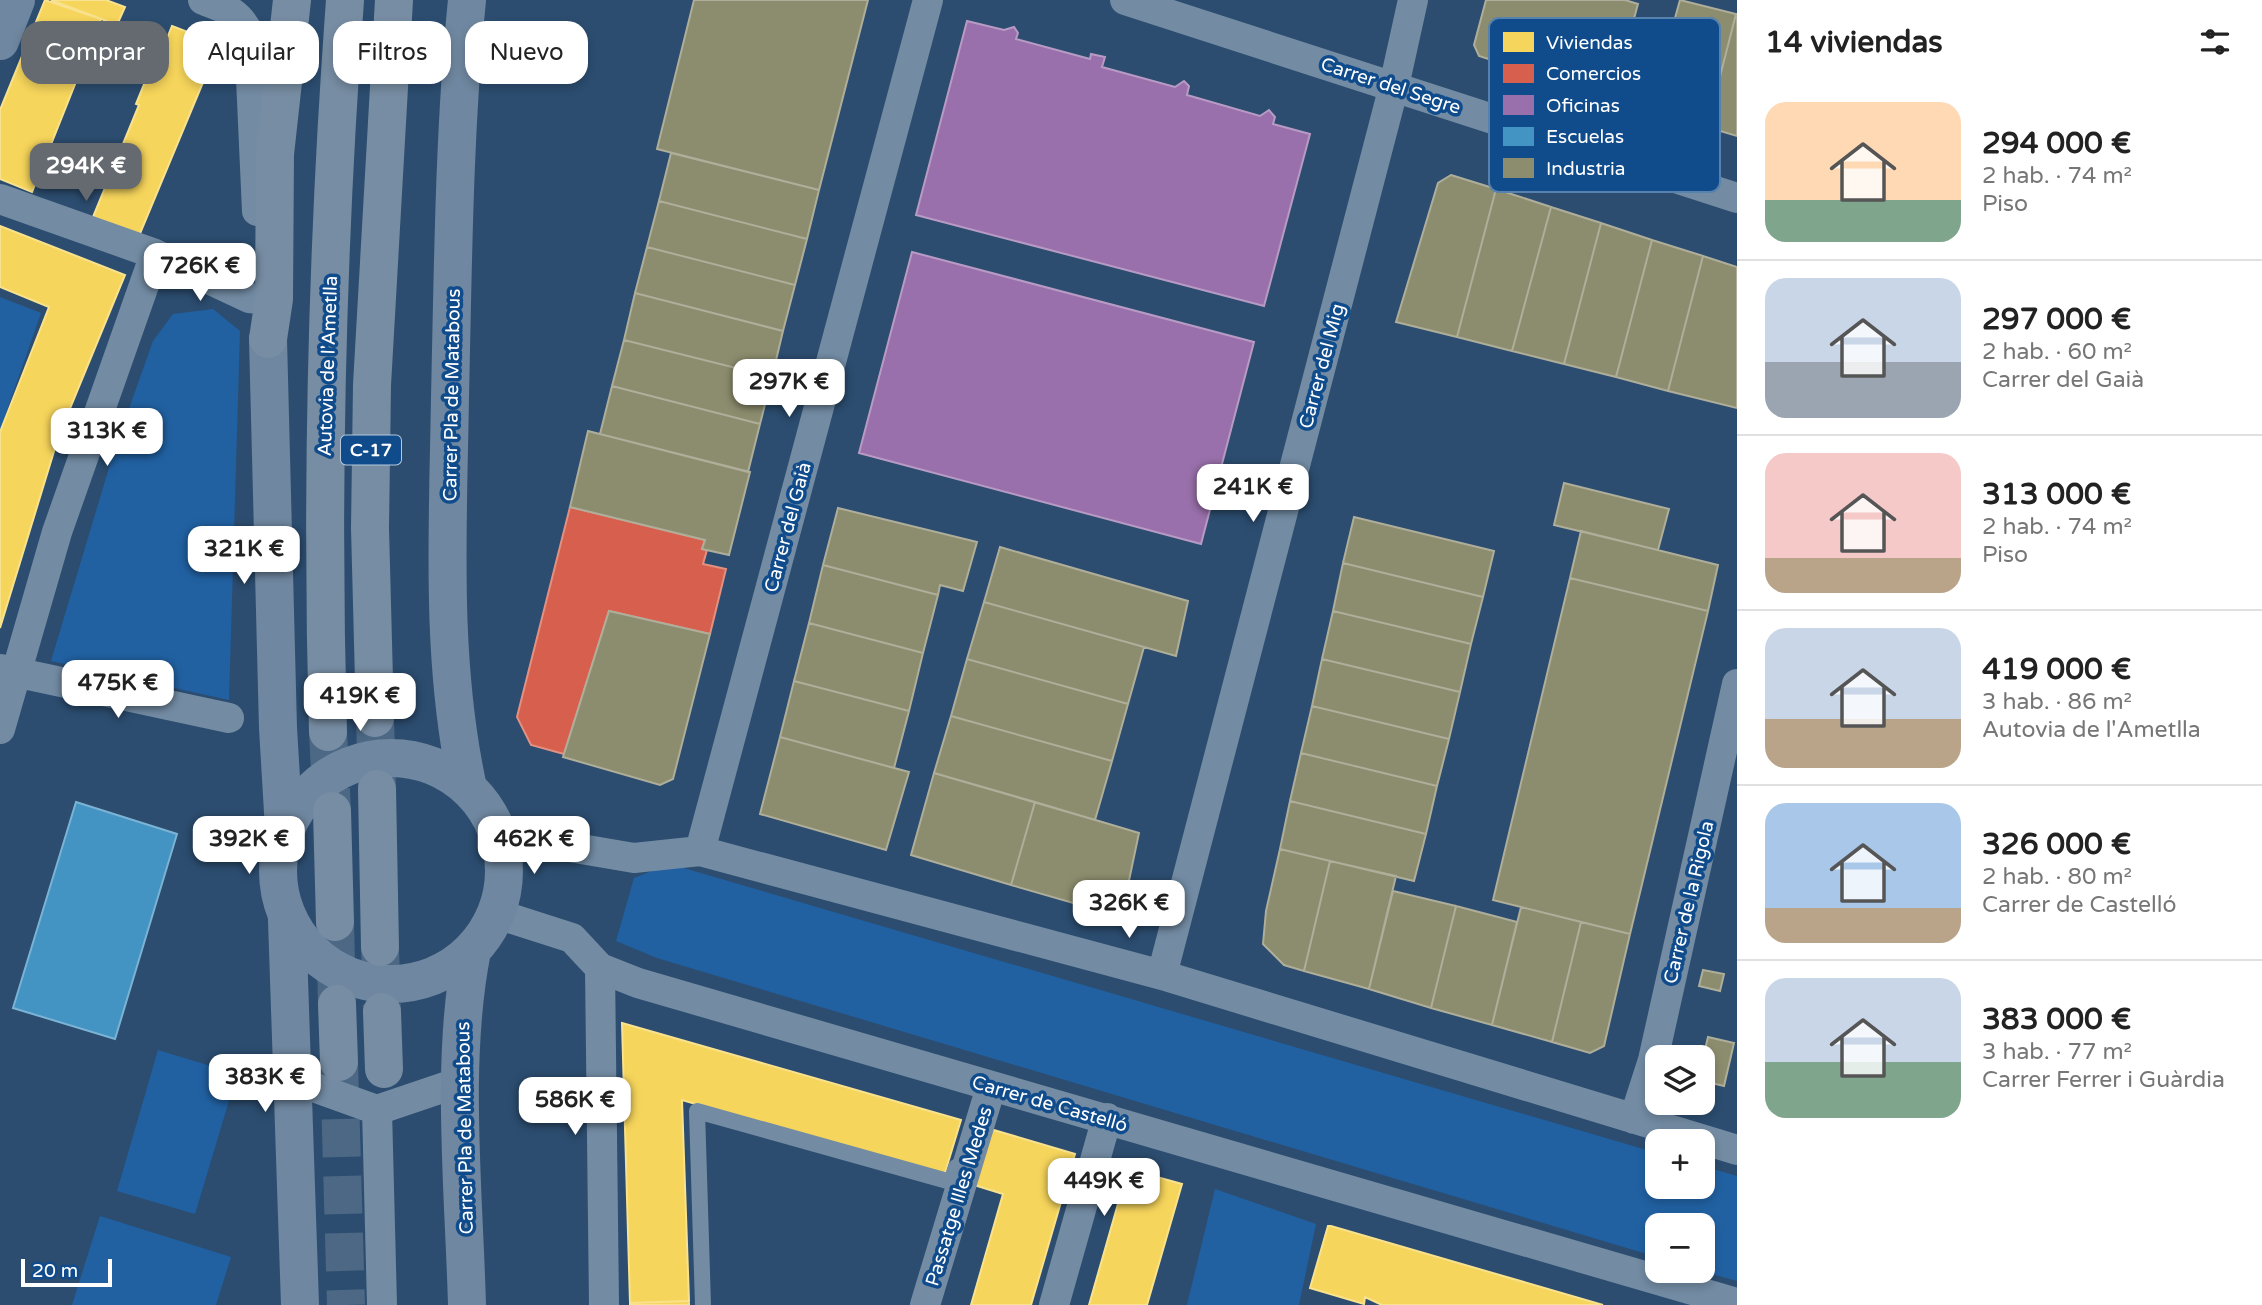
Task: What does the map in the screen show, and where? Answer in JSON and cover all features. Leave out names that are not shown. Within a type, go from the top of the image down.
[{"type":"highway","points":[[268,339],[274,299],[275,155],[292,0]]},
{"type":"highway","name":"Autovia de l'Ametlla","points":[[328,732],[324,587],[327,339],[345,0]]},
{"type":"highway","name":"C-17","points":[[375,718],[370,528],[372,385],[394,0]]},
{"type":"highway","points":[[382,183],[403,103],[420,0]]},
{"type":"highway","points":[[377,789],[380,947]]},
{"type":"highway","points":[[332,811],[335,922]]},
{"type":"highway","points":[[327,1075],[337,1004]]},
{"type":"highway","points":[[382,1012],[384,1069]]},
{"type":"main road","points":[[0,41],[16,0]]},
{"type":"main road","name":"Carrer Pla de Matabous","points":[[467,0],[456,186],[447,544],[450,679],[457,737],[468,788]]},
{"type":"main road","points":[[268,339],[277,714],[284,829],[278,869],[287,919],[300,1305]]},
{"type":"main road","points":[[284,829],[312,792],[334,774],[360,763],[389,758],[417,761],[444,772],[468,788],[491,817],[499,835],[504,875],[497,914],[472,951],[426,979],[395,984],[364,981],[335,969],[310,950],[287,919]]},
{"type":"main road","name":"Carrer Pla de Matabous","points":[[467,1305],[462,1048],[464,991],[472,951]]},
{"type":"street","points":[[203,0],[228,9],[242,19],[249,34],[260,299],[268,339]]},
{"type":"street","name":"Carrer del Gaià","points":[[700,851],[928,0]]},
{"type":"street","name":"Carrer del Segre","points":[[1125,0],[1489,117]]},
{"type":"street","name":"Carrer del Mig","points":[[1162,975],[1394,86],[1413,0]]},
{"type":"street","name":"Carrer del Segre","points":[[1719,192],[1737,198]]},
{"type":"street","points":[[0,199],[155,254],[249,298],[260,299]]},
{"type":"street","points":[[0,729],[9,670],[155,254]]},
{"type":"street","points":[[9,670],[229,718]]},
{"type":"street","name":"Carrer de la Rigola","points":[[1634,1119],[1656,1046],[1737,684]]},
{"type":"street","points":[[499,835],[634,858],[700,851],[1162,975],[1737,1150]]},
{"type":"street","name":"Carrer de Castelló","points":[[497,914],[572,938],[600,968],[638,983],[1107,1118],[1730,1303]]},
{"type":"street","points":[[600,968],[604,1305]]},
{"type":"street","points":[[327,1075],[377,1110]]},
{"type":"street","name":"Passatge Illes Medes","points":[[925,1305],[985,1085]]},
{"type":"street","points":[[377,1110],[448,1086]]},
{"type":"street","points":[[377,1110],[382,1305]]},
{"type":"street","points":[[1054,1305],[1107,1118]]},
{"type":"lane","points":[[703,1305],[697,1111],[951,1182],[985,1085]]},
{"type":"shaded area","points":[[0,297],[41,313],[0,430]]},
{"type":"shaded area","points":[[213,309],[240,331],[229,700],[51,661],[115,448],[153,341],[173,314]]},
{"type":"shaded area","points":[[670,864],[1645,1149],[1645,1199],[1715,1199],[1715,1170],[1737,1176],[1737,1281],[1715,1275],[1715,1213],[1645,1213],[1645,1253],[657,958],[616,941],[634,878]]},
{"type":"shaded area","points":[[158,1050],[237,1074],[195,1214],[117,1191]]},
{"type":"shaded area","points":[[1215,1189],[1316,1224],[1299,1305],[1187,1305]]},
{"type":"shaded area","points":[[100,1216],[231,1257],[216,1305],[72,1305]]},
{"type":"building: Viviendas","points":[[45,0],[101,19],[100,21],[36,21]]},
{"type":"building: Viviendas","points":[[51,0],[106,0],[125,7],[119,21],[106,21]]},
{"type":"building: Viviendas","points":[[172,26],[183,30],[183,84],[202,84],[139,236],[93,217],[139,105],[136,104],[144,84],[169,84],[169,33]]},
{"type":"building: Viviendas","points":[[21,59],[21,84],[75,84],[32,192],[0,179],[0,110]]},
{"type":"building: Viviendas","points":[[0,226],[125,275],[59,435],[0,628],[0,432],[49,307],[0,287]]},
{"type":"building: Viviendas","points":[[622,1023],[961,1120],[944,1176],[682,1100],[689,1301],[630,1303]]},
{"type":"building: Viviendas","points":[[987,1128],[1075,1154],[1031,1305],[971,1305],[1003,1194],[971,1184]]},
{"type":"building: Viviendas","points":[[1128,1169],[1182,1184],[1147,1305],[1089,1305]]},
{"type":"building: Viviendas","points":[[1328,1226],[1603,1305],[1382,1305],[1365,1297],[1364,1304],[1310,1288]]},
{"type":"building: Viviendas","points":[[689,1301],[689,1305],[630,1305],[630,1303]]},
{"type":"building: Comercios","points":[[570,507],[705,540],[702,549],[707,550],[703,564],[726,569],[710,634],[609,611],[564,754],[531,745],[517,717]]},
{"type":"building: Oficinas","points":[[967,21],[1004,30],[1014,27],[1018,33],[1016,39],[1090,59],[1091,54],[1105,57],[1102,67],[1175,87],[1184,81],[1189,86],[1187,95],[1260,116],[1269,110],[1275,117],[1273,124],[1310,134],[1264,306],[916,215]]},
{"type":"building: Oficinas","points":[[912,252],[1254,342],[1201,544],[859,453]]},
{"type":"building: Escuelas","points":[[76,802],[177,834],[115,1039],[13,1008]]},
{"type":"building: Industria","points":[[694,0],[868,0],[819,190],[657,149]]},
{"type":"building: Industria","points":[[1486,0],[1625,0],[1638,4],[1634,18],[1489,18],[1489,59],[1479,56],[1474,45]]},
{"type":"building: Industria","points":[[1680,0],[1736,14],[1720,76],[1720,18],[1675,18]]},
{"type":"building: Industria","points":[[1737,14],[1737,136],[1720,131],[1720,76]]},
{"type":"building: Industria","points":[[671,153],[819,190],[807,239],[659,201]]},
{"type":"building: Industria","points":[[1451,175],[1489,187],[1489,192],[1495,192],[1457,337],[1396,322],[1438,183]]},
{"type":"building: Industria","points":[[1495,192],[1505,192],[1551,207],[1512,351],[1457,337]]},
{"type":"building: Industria","points":[[659,201],[807,239],[795,285],[647,247]]},
{"type":"building: Industria","points":[[1551,207],[1601,223],[1564,364],[1512,351]]},
{"type":"building: Industria","points":[[1601,223],[1652,240],[1616,377],[1564,364]]},
{"type":"building: Industria","points":[[1652,240],[1703,256],[1668,391],[1616,377]]},
{"type":"building: Industria","points":[[647,247],[795,285],[783,331],[635,293]]},
{"type":"building: Industria","points":[[1703,256],[1737,267],[1737,408],[1668,391]]},
{"type":"building: Industria","points":[[635,293],[783,331],[772,377],[624,340]]},
{"type":"building: Industria","points":[[624,340],[772,377],[760,424],[612,386]]},
{"type":"building: Industria","points":[[612,386],[760,424],[748,472],[600,434]]},
{"type":"building: Industria","points":[[588,431],[750,472],[729,555],[702,549],[705,540],[570,507]]},
{"type":"building: Industria","points":[[1564,483],[1669,509],[1658,550],[1554,525]]},
{"type":"building: Industria","points":[[838,508],[977,542],[963,591],[940,585],[938,595],[823,565]]},
{"type":"building: Industria","points":[[1354,517],[1494,551],[1483,597],[1343,563]]},
{"type":"building: Industria","points":[[1581,531],[1718,565],[1708,611],[1570,578]]},
{"type":"building: Industria","points":[[1000,547],[1188,601],[1176,656],[984,602]]},
{"type":"building: Industria","points":[[1343,563],[1483,597],[1471,644],[1333,611]]},
{"type":"building: Industria","points":[[823,565],[938,595],[923,653],[809,623]]},
{"type":"building: Industria","points":[[1570,578],[1708,611],[1630,934],[1493,900]]},
{"type":"building: Industria","points":[[984,602],[1144,647],[1128,704],[967,659]]},
{"type":"building: Industria","points":[[609,611],[710,634],[673,779],[660,785],[563,757]]},
{"type":"building: Industria","points":[[1333,611],[1471,644],[1460,692],[1322,659]]},
{"type":"building: Industria","points":[[809,623],[923,653],[909,711],[794,681]]},
{"type":"building: Industria","points":[[967,659],[1128,704],[1112,761],[951,716]]},
{"type":"building: Industria","points":[[1322,659],[1460,692],[1449,739],[1312,706]]},
{"type":"building: Industria","points":[[794,681],[909,711],[894,768],[780,737]]},
{"type":"building: Industria","points":[[1312,706],[1449,739],[1437,786],[1301,753]]},
{"type":"building: Industria","points":[[951,716],[1112,761],[1095,820],[934,773]]},
{"type":"building: Industria","points":[[780,737],[909,772],[886,850],[760,814]]},
{"type":"building: Industria","points":[[1301,753],[1437,786],[1426,834],[1290,801]]},
{"type":"building: Industria","points":[[934,773],[1035,802],[1011,885],[911,855]]},
{"type":"building: Industria","points":[[1290,801],[1426,834],[1414,881],[1280,849]]},
{"type":"building: Industria","points":[[1035,802],[1139,833],[1127,890],[1117,903],[1094,909],[1011,885]]},
{"type":"building: Industria","points":[[1280,849],[1330,861],[1304,971],[1284,965],[1263,944],[1266,911]]},
{"type":"building: Industria","points":[[1330,861],[1396,876],[1369,989],[1304,971]]},
{"type":"building: Industria","points":[[1393,891],[1456,906],[1431,1008],[1369,989]]},
{"type":"building: Industria","points":[[1456,906],[1517,922],[1492,1025],[1431,1008]]},
{"type":"building: Industria","points":[[1521,907],[1581,922],[1552,1042],[1492,1025]]},
{"type":"building: Industria","points":[[1581,922],[1630,934],[1604,1046],[1590,1053],[1552,1042]]},
{"type":"building: Industria","points":[[1703,970],[1724,974],[1720,991],[1699,986]]},
{"type":"building: Industria","points":[[1708,1037],[1734,1043],[1724,1086],[1715,1084],[1715,1045],[1706,1045]]},
{"type":"tunnel","points":[[375,718],[377,789]]},
{"type":"tunnel","points":[[328,732],[332,811]]},
{"type":"tunnel","points":[[335,922],[337,1004]]},
{"type":"tunnel","points":[[380,947],[382,1012]]},
{"type":"tunnel","points":[[339,1062],[346,1305]]}]
